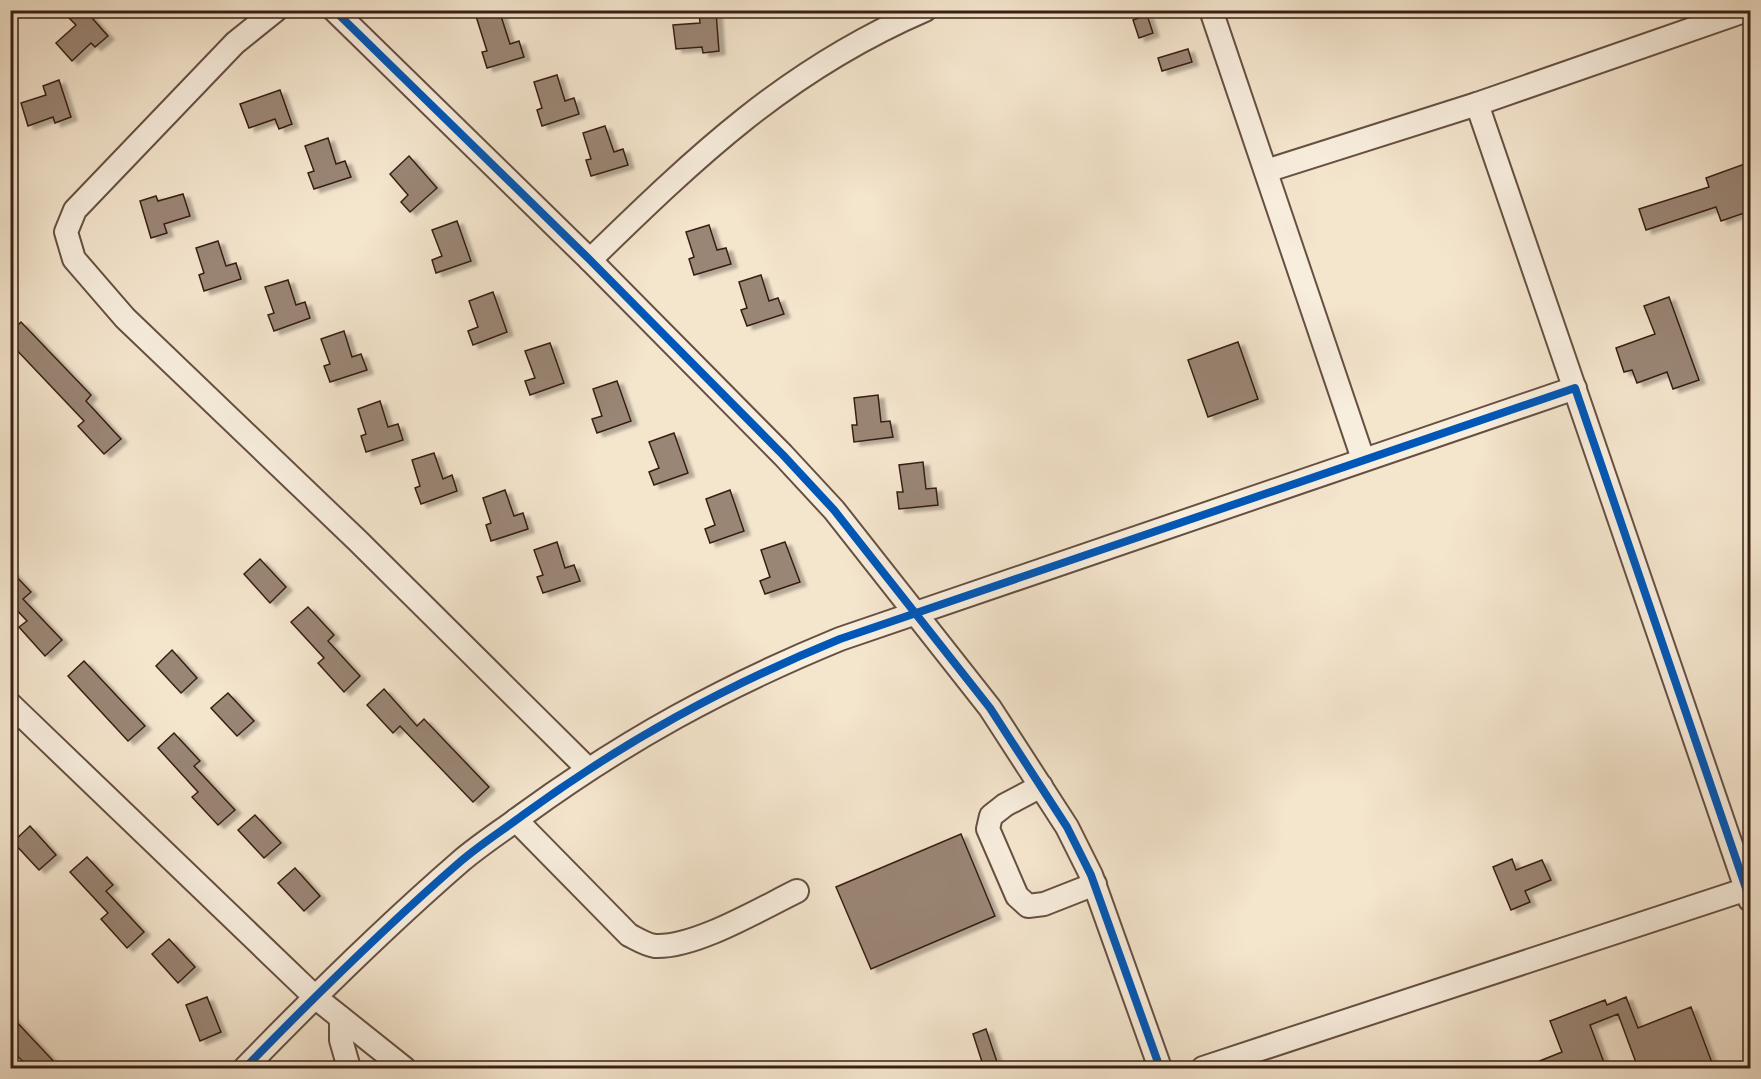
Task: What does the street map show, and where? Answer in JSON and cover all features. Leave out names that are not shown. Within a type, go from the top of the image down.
[{"type":"street","points":[[276,10],[234,43],[75,210],[66,232],[74,259],[125,318],[358,541],[587,768]]},
{"type":"street","points":[[334,10],[590,260],[834,510],[990,708],[1067,827],[1095,884],[1160,1068]]},
{"type":"street","points":[[590,260],[678,174],[783,88],[843,50],[925,10]]},
{"type":"street","points":[[1211,10],[1363,459]]},
{"type":"street","points":[[1266,171],[1477,104],[1747,10]]},
{"type":"street","points":[[1203,1068],[1749,893],[1477,104]]},
{"type":"street","points":[[244,1068],[315,997],[462,860],[587,768],[673,717],[760,672],[840,639],[1575,388]]},
{"type":"street","points":[[10,704],[315,997],[404,1068]]},
{"type":"street","points":[[1041,786],[1005,804],[991,816],[988,829],[1017,896],[1028,906],[1044,904],[1095,884]]},
{"type":"street","points":[[516,820],[629,935],[651,946],[668,946],[698,938],[797,891]]},
{"type":"street","points":[[341,1018],[341,1040],[349,1068]]},
{"type":"building","points":[[77,10],[85,10],[108,36],[95,47],[91,43],[72,61],[56,43],[76,25],[69,18]]},
{"type":"building","points":[[474,10],[499,10],[510,44],[519,41],[524,57],[487,68],[482,52],[487,51]]},
{"type":"building","points":[[716,12],[719,51],[703,53],[702,47],[676,49],[673,25],[700,23],[699,14]]},
{"type":"building","points":[[1147,15],[1153,33],[1139,38],[1133,20]]},
{"type":"building","points":[[1188,49],[1192,62],[1162,71],[1158,58]]},
{"type":"building","points":[[557,75],[565,101],[574,98],[579,114],[542,126],[537,110],[542,108],[534,82]]},
{"type":"building","points":[[59,80],[71,117],[55,123],[53,117],[28,126],[21,103],[46,95],[43,86]]},
{"type":"building","points":[[280,90],[292,124],[279,129],[275,119],[249,128],[240,104]]},
{"type":"building","points":[[605,126],[614,152],[623,149],[628,165],[591,176],[586,160],[591,159],[583,133]]},
{"type":"building","points":[[328,138],[336,164],[345,161],[351,177],[314,189],[308,173],[314,171],[305,146]]},
{"type":"building","points":[[409,156],[437,188],[410,212],[401,202],[408,195],[390,174]]},
{"type":"building","points":[[1750,162],[1750,211],[1721,221],[1716,207],[1646,230],[1639,209],[1709,187],[1706,178]]},
{"type":"building","points":[[183,194],[190,216],[164,224],[167,233],[151,238],[140,201],[156,196],[158,201]]},
{"type":"building","points":[[457,221],[471,261],[436,273],[432,260],[442,256],[432,230]]},
{"type":"building","points":[[709,225],[717,250],[726,248],[731,264],[694,275],[689,259],[694,257],[686,232]]},
{"type":"building","points":[[218,241],[226,266],[236,263],[241,279],[204,291],[199,275],[204,273],[196,248]]},
{"type":"building","points":[[761,275],[769,301],[778,298],[784,314],[747,326],[741,310],[747,308],[739,282]]},
{"type":"building","points":[[288,280],[296,305],[305,302],[310,318],[274,331],[268,315],[274,313],[265,287]]},
{"type":"building","points":[[493,292],[507,332],[473,345],[468,331],[478,327],[469,301]]},
{"type":"building","points":[[1669,297],[1699,380],[1673,389],[1667,372],[1637,383],[1632,370],[1624,372],[1616,348],[1655,334],[1644,306]]},
{"type":"building","points":[[21,322],[91,395],[86,401],[121,439],[104,454],[78,426],[84,421],[10,343],[10,332]]},
{"type":"building","points":[[344,331],[352,357],[361,354],[367,370],[330,382],[324,366],[330,364],[321,339]]},
{"type":"building","points":[[1238,342],[1258,399],[1208,417],[1188,360]]},
{"type":"building","points":[[550,343],[564,383],[530,395],[525,381],[535,378],[525,351]]},
{"type":"building","points":[[617,381],[631,421],[597,433],[592,419],[602,416],[593,389]]},
{"type":"building","points":[[878,395],[881,422],[890,421],[893,437],[854,442],[852,425],[857,425],[854,398]]},
{"type":"building","points":[[380,401],[388,427],[398,424],[403,440],[366,452],[361,436],[366,434],[358,409]]},
{"type":"building","points":[[674,433],[688,473],[654,485],[649,472],[659,468],[649,442]]},
{"type":"building","points":[[434,453],[443,479],[452,475],[457,491],[421,504],[415,488],[420,486],[412,460]]},
{"type":"building","points":[[923,462],[926,489],[936,488],[938,505],[899,509],[897,492],[903,492],[899,465]]},
{"type":"building","points":[[505,490],[514,516],[523,513],[528,529],[491,541],[486,525],[491,523],[483,498]]},
{"type":"building","points":[[730,490],[744,531],[710,543],[705,529],[715,525],[706,499]]},
{"type":"building","points":[[557,542],[565,568],[574,565],[580,581],[543,593],[537,577],[543,575],[534,550]]},
{"type":"building","points":[[785,542],[800,582],[765,594],[760,581],[770,577],[761,550]]},
{"type":"building","points":[[260,559],[286,587],[270,603],[244,574]]},
{"type":"building","points":[[10,570],[31,592],[23,599],[62,640],[45,656],[19,627],[27,621],[14,607],[10,610]]},
{"type":"building","points":[[308,607],[334,635],[328,641],[360,676],[344,692],[318,663],[324,658],[291,622]]},
{"type":"building","points":[[172,650],[197,678],[181,693],[156,666]]},
{"type":"building","points":[[84,661],[145,726],[128,741],[68,676]]},
{"type":"building","points":[[384,689],[417,726],[424,719],[489,787],[473,802],[400,726],[393,733],[367,705]]},
{"type":"building","points":[[228,693],[254,721],[237,736],[211,708]]},
{"type":"building","points":[[174,733],[200,761],[194,766],[235,810],[218,825],[192,797],[198,792],[158,748]]},
{"type":"building","points":[[255,815],[281,843],[264,858],[238,830]]},
{"type":"building","points":[[30,826],[56,855],[39,870],[13,842]]},
{"type":"building","points":[[961,834],[995,916],[871,969],[836,887]]},
{"type":"building","points":[[87,857],[113,885],[106,891],[144,932],[127,948],[101,919],[108,913],[70,872]]},
{"type":"building","points":[[1512,859],[1516,870],[1542,860],[1551,880],[1525,891],[1530,902],[1511,910],[1493,867]]},
{"type":"building","points":[[295,868],[320,896],[304,911],[278,883]]},
{"type":"building","points":[[169,939],[195,967],[178,983],[152,954]]},
{"type":"building","points":[[207,997],[221,1032],[200,1041],[186,1005]]},
{"type":"building","points":[[1626,997],[1638,1028],[1691,1007],[1714,1068],[1638,1068],[1618,1014],[1590,1025],[1606,1068],[1522,1068],[1562,1052],[1550,1021],[1605,1000],[1607,1005]]},
{"type":"building","points":[[10,1015],[60,1068],[29,1068],[10,1048]]},
{"type":"building","points":[[986,1029],[999,1068],[984,1068],[973,1034]]},
{"type":"cycle path","points":[[334,10],[590,260],[783,455],[834,510],[990,708],[1067,827],[1091,875],[1160,1068]]},
{"type":"cycle path","points":[[245,1068],[378,936],[469,855],[561,788],[638,739],[715,696],[840,639],[1575,388],[1750,900]]}]
